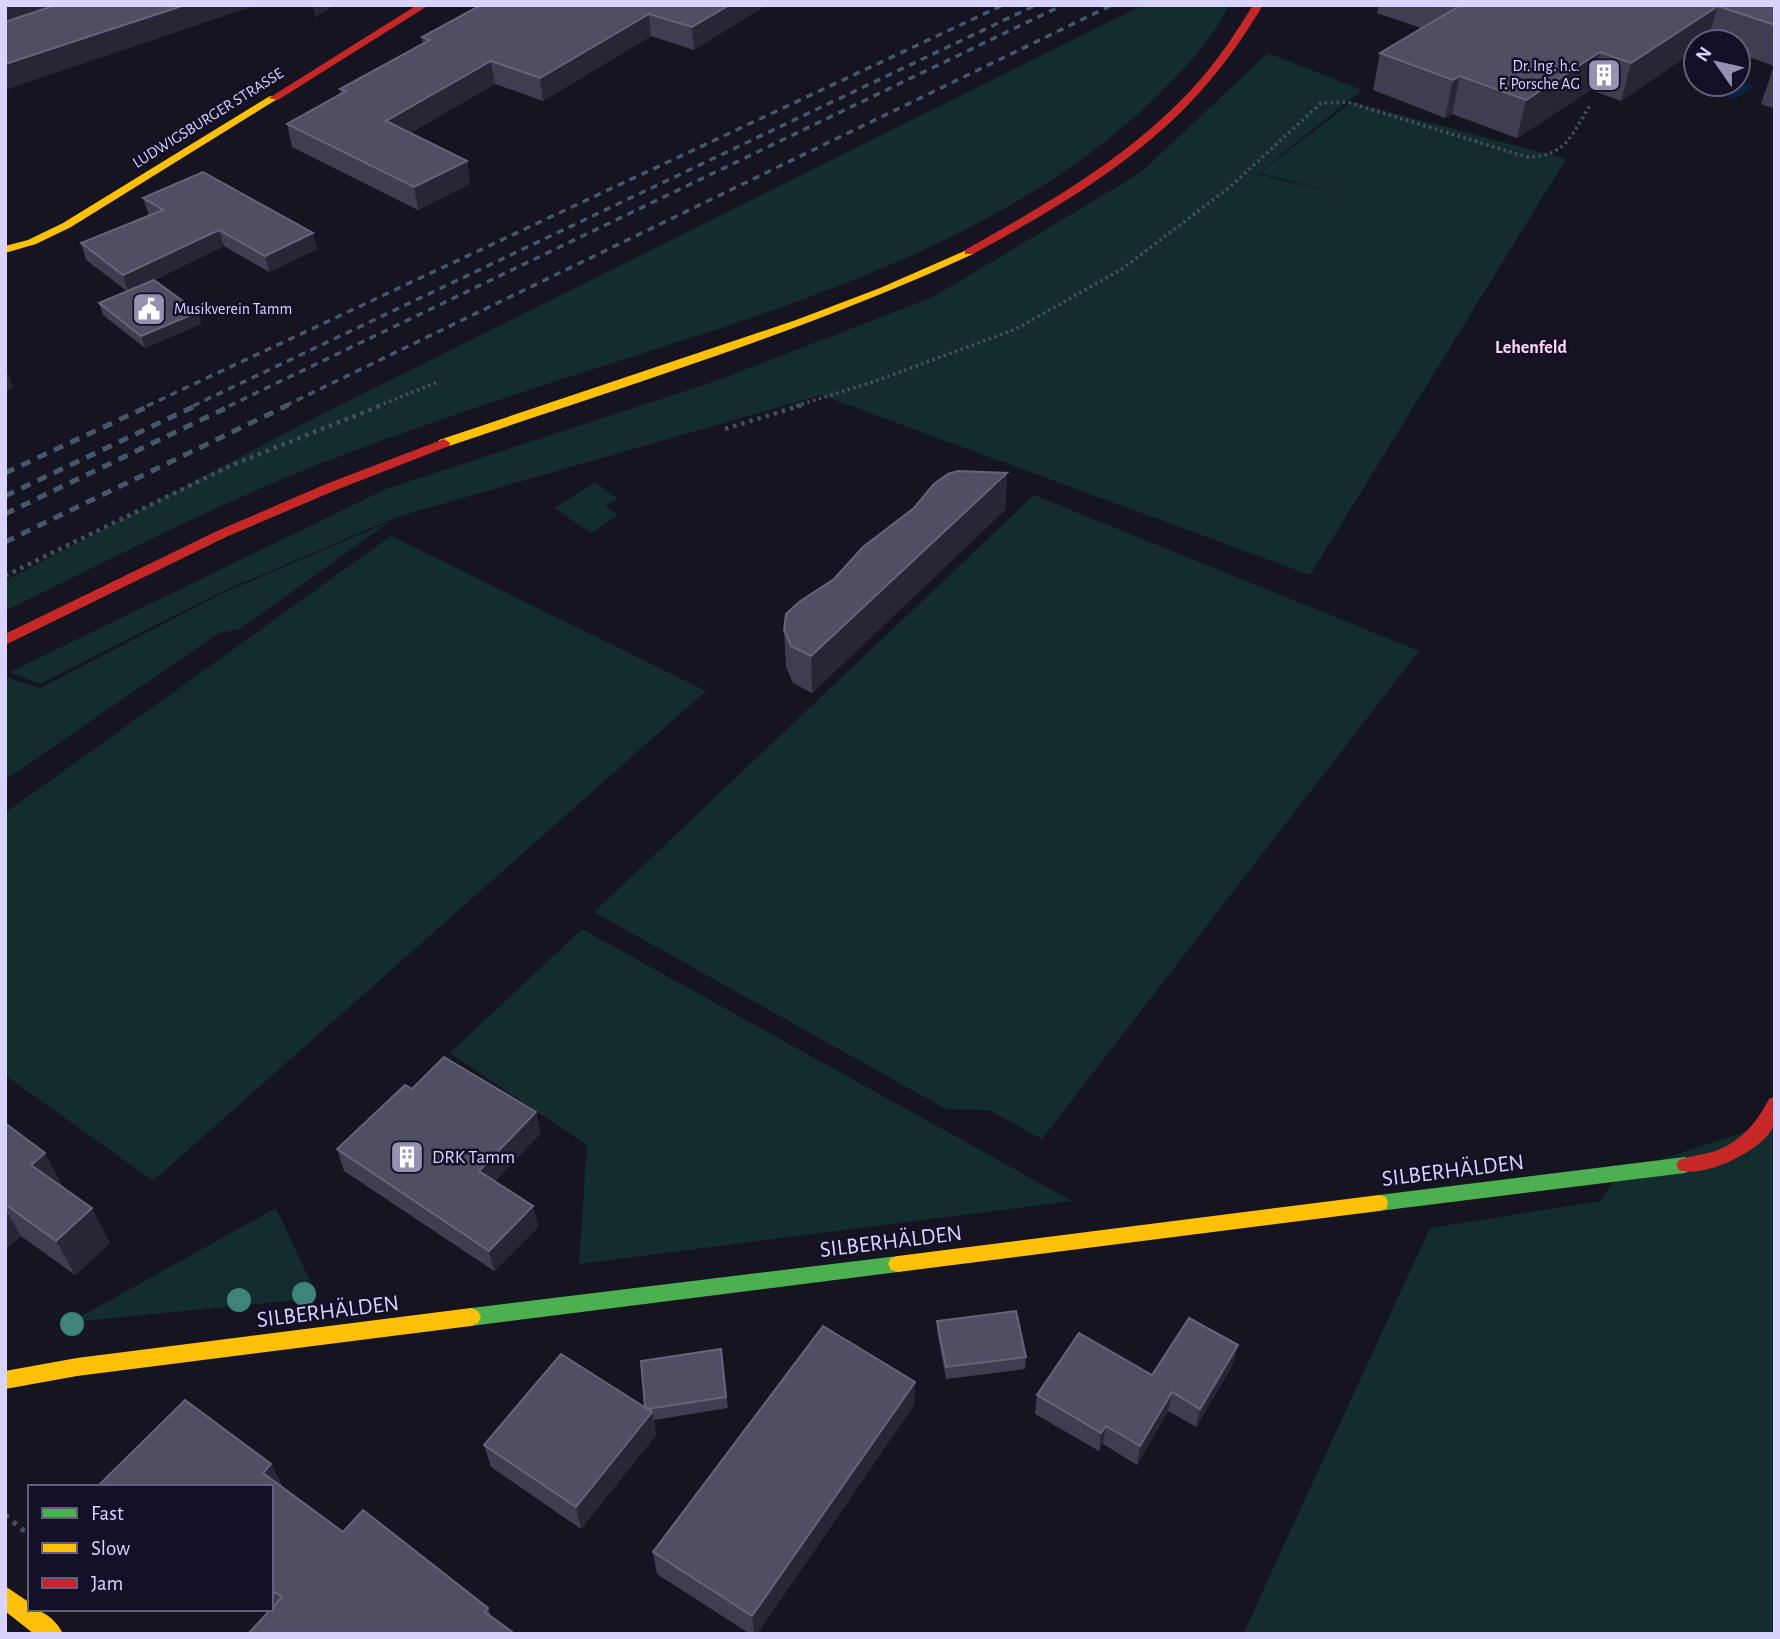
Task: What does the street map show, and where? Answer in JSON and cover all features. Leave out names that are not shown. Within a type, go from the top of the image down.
[{"type":"street","name":"LUDWIGSBURGER STRASSE","points":[[5,250],[33,242],[67,225],[424,5]]},
{"type":"street","points":[[5,640],[134,574],[257,517],[371,470],[545,407],[797,324],[867,298],[992,240],[1094,176],[1160,126],[1211,74],[1248,26],[1258,5]]},
{"type":"street","name":"SILBERHÄLDEN","points":[[5,1380],[77,1367],[1714,1161],[1748,1144],[1770,1122],[1775,1104]]},
{"type":"street","points":[[5,1597],[52,1634]]},
{"type":"path","points":[[725,429],[873,382],[1016,330],[1122,269],[1230,187],[1321,103],[1347,102],[1527,158],[1546,159],[1558,154],[1590,105]]},
{"type":"path","points":[[5,576],[232,465],[438,382]]},
{"type":"path","points":[[5,1516],[28,1534]]},
{"type":"green space","points":[[1143,5],[1229,5],[1206,43],[1186,66],[1156,97],[1098,147],[1035,190],[967,229],[896,262],[749,319],[450,416],[314,466],[180,525],[5,611],[5,581],[316,417]]},
{"type":"green space","points":[[1268,53],[1362,90],[1257,174],[1344,195],[1259,173],[1352,102],[1566,159],[1310,575],[821,395],[397,517],[221,592],[40,684],[10,672],[386,489],[710,383],[933,297],[1140,173]]},
{"type":"green space","points":[[595,482],[618,499],[605,506],[618,515],[591,533],[554,508]]},
{"type":"green space","points":[[1034,495],[1419,651],[1042,1139],[989,1110],[946,1109],[594,912]]},
{"type":"green space","points":[[389,522],[240,629],[219,633],[5,780],[5,677],[40,688],[223,593]]},
{"type":"green space","points":[[391,536],[706,691],[153,1181],[5,1075],[5,813]]},
{"type":"green space","points":[[582,929],[1072,1201],[579,1264],[587,1145],[450,1053]]},
{"type":"green space","points":[[1775,1122],[1775,1634],[1243,1634],[1430,1228],[1600,1201],[1619,1173]]},
{"type":"green space","points":[[276,1208],[318,1298],[71,1322]]},
{"type":"building","points":[[56,5],[185,5],[5,64],[5,22]]},
{"type":"building","points":[[481,5],[729,5],[692,27],[649,14],[540,78],[491,61],[386,121],[467,161],[414,187],[287,124],[346,91],[340,89],[430,40],[422,37]]},
{"type":"building","name":"Dr. Ing. h.c. F. Porsche AG","points":[[1461,5],[1775,5],[1775,25],[1718,6],[1631,63],[1600,52],[1526,100],[1460,76],[1453,80],[1380,53]]},
{"type":"building","points":[[203,172],[313,233],[265,256],[219,230],[123,275],[81,243],[163,210],[143,198]]},
{"type":"building","points":[[154,280],[198,312],[141,336],[99,303]]},
{"type":"building","points":[[958,471],[1007,473],[811,656],[791,646],[784,630],[786,614],[834,579],[863,547],[914,508],[934,484],[948,474]]},
{"type":"building","points":[[444,1057],[536,1112],[479,1171],[533,1206],[489,1251],[337,1149],[405,1085],[412,1089]]},
{"type":"building","points":[[5,1123],[45,1153],[31,1165],[92,1208],[56,1241],[5,1204]]},
{"type":"building","points":[[1016,1311],[1026,1357],[946,1367],[937,1321]]},
{"type":"building","points":[[1189,1318],[1238,1345],[1200,1409],[1172,1392],[1140,1446],[1106,1426],[1101,1433],[1037,1395],[1079,1333],[1152,1375]]},
{"type":"building","points":[[823,1326],[915,1382],[752,1616],[653,1552]]},
{"type":"building","points":[[721,1349],[726,1397],[648,1409],[645,1407],[641,1361]]},
{"type":"building","points":[[561,1354],[652,1412],[576,1507],[484,1445]]},
{"type":"building","points":[[185,1400],[271,1464],[263,1473],[343,1532],[363,1510],[488,1608],[485,1612],[515,1634],[248,1634],[269,1611],[273,1611],[273,1607],[282,1597],[273,1591],[273,1485],[99,1485]]},
{"type":"railway","points":[[147,406],[1003,5]]},
{"type":"railway","points":[[193,406],[1036,5]]},
{"type":"railway","points":[[229,406],[1063,5]]},
{"type":"railway","points":[[285,406],[1112,5]]},
{"type":"railway","points":[[5,473],[151,405]]},
{"type":"railway","points":[[5,496],[197,405]]},
{"type":"railway","points":[[5,514],[232,405]]},
{"type":"railway","points":[[5,542],[288,405]]},
{"type":"traffic: fast","points":[[1379,1203],[1685,1165]]},
{"type":"traffic: fast","points":[[471,1317],[898,1264]]},
{"type":"traffic: slow","points":[[5,250],[32,242],[67,225],[274,98]]},
{"type":"traffic: slow","points":[[444,443],[800,323],[884,291],[969,252]]},
{"type":"traffic: slow","points":[[898,1264],[1379,1203]]},
{"type":"traffic: slow","points":[[5,1380],[77,1367],[471,1317]]},
{"type":"traffic: slow","points":[[5,1597],[52,1634]]},
{"type":"traffic: jam","points":[[274,98],[424,5]]},
{"type":"traffic: jam","points":[[969,252],[1052,204],[1132,149],[1203,83],[1233,46],[1258,5]]},
{"type":"traffic: jam","points":[[5,640],[222,534],[387,464],[444,443]]},
{"type":"traffic: jam","points":[[1685,1165],[1714,1159],[1740,1148],[1761,1130],[1775,1104]]},
{"type":"place","name":"Dr. Ing. h.c. F. Porsche AG","points":[[1604,75]]},
{"type":"place","name":"Musikverein Tamm","points":[[149,309]]},
{"type":"place","name":"DRK Tamm","points":[[407,1157]]},
{"type":"district","name":"Lehenfeld","points":[[1531,348]]}]
